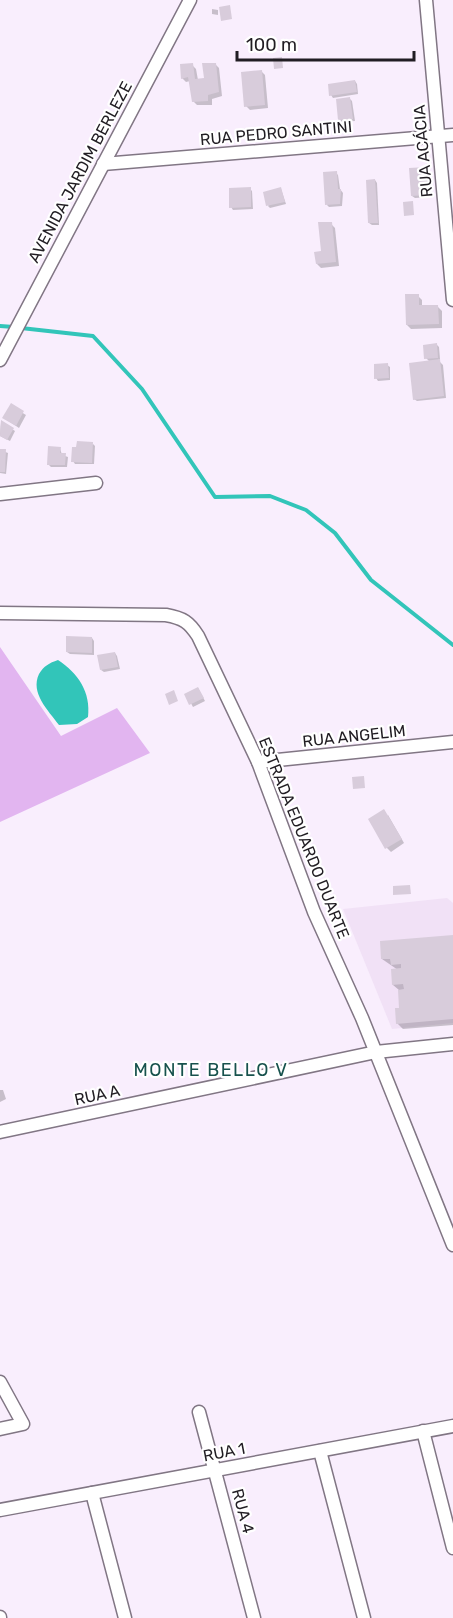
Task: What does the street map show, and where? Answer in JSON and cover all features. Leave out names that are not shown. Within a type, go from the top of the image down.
[{"type":"street","name":"AVENIDA JARDIM BERLEZE","points":[[0,360],[190,0]]},
{"type":"street","name":"RUA ACÁCIA","points":[[426,0],[453,300]]},
{"type":"street","name":"RUA PEDRO SANTINI","points":[[103,164],[453,135]]},
{"type":"street","points":[[0,494],[96,483]]},
{"type":"street","name":"ESTRADA EDUARDO DUARTE","points":[[0,613],[166,615],[189,623],[198,636],[258,762],[314,912],[376,1052],[453,1245]]},
{"type":"street","name":"RUA ANGELIM","points":[[258,762],[453,742]]},
{"type":"street","name":"RUA A","points":[[0,1132],[376,1052],[453,1044]]},
{"type":"street","points":[[0,1382],[23,1424],[0,1429]]},
{"type":"street","name":"RUA 4","points":[[199,1412],[254,1618]]},
{"type":"street","name":"RUA 1","points":[[0,1510],[453,1426]]},
{"type":"street","points":[[423,1431],[453,1548]]},
{"type":"street","points":[[320,1451],[364,1618]]},
{"type":"street","points":[[92,1493],[125,1618]]},
{"type":"shaded area","points":[[0,647],[61,736],[117,708],[150,753],[0,822]]},
{"type":"shaded area","points":[[58,660],[72,671],[85,691],[88,717],[77,724],[59,725],[38,695],[39,674],[47,665]]},
{"type":"shaded area","points":[[447,898],[453,903],[453,1023],[392,1029],[343,909]]},
{"type":"building","points":[[230,5],[232,19],[221,21],[219,7]]},
{"type":"building","points":[[282,57],[283,68],[274,69],[273,58]]},
{"type":"building","points":[[193,63],[195,79],[204,78],[202,63],[216,63],[219,92],[208,95],[208,101],[192,102],[188,77],[181,79],[180,64]]},
{"type":"building","points":[[262,70],[265,105],[244,107],[241,72]]},
{"type":"building","points":[[355,80],[357,92],[329,96],[328,84]]},
{"type":"building","points":[[350,97],[353,119],[338,120],[336,99]]},
{"type":"building","points":[[427,167],[429,195],[411,196],[409,168]]},
{"type":"building","points":[[337,171],[338,189],[341,189],[340,204],[325,205],[323,172]]},
{"type":"building","points":[[375,179],[378,223],[368,223],[366,180]]},
{"type":"building","points":[[251,187],[251,207],[229,208],[229,188]]},
{"type":"building","points":[[281,187],[285,202],[266,206],[263,192]]},
{"type":"building","points":[[413,201],[414,215],[404,216],[403,202]]},
{"type":"building","points":[[318,222],[332,222],[336,262],[316,264],[314,252],[321,251]]},
{"type":"building","points":[[405,294],[419,294],[419,305],[438,305],[439,324],[406,325]]},
{"type":"building","points":[[437,343],[438,358],[424,359],[423,345]]},
{"type":"building","points":[[440,359],[444,396],[413,400],[409,363]]},
{"type":"building","points":[[388,363],[389,378],[374,379],[374,364]]},
{"type":"building","points":[[11,403],[24,411],[16,426],[2,418]]},
{"type":"building","points":[[1,420],[14,428],[7,440],[0,436]]},
{"type":"building","points":[[77,441],[93,442],[92,463],[71,462],[72,447],[76,447]]},
{"type":"building","points":[[48,446],[61,447],[60,453],[66,453],[65,465],[47,465]]},
{"type":"building","points":[[0,449],[6,449],[5,472],[0,472]]},
{"type":"building","points":[[66,636],[92,637],[92,653],[66,652]]},
{"type":"building","points":[[115,652],[118,667],[100,670],[97,655]]},
{"type":"building","points":[[198,687],[204,698],[189,705],[184,694]]},
{"type":"building","points":[[174,690],[178,701],[169,705],[165,694]]},
{"type":"building","points":[[364,776],[365,788],[353,789],[352,777]]},
{"type":"building","points":[[384,809],[402,839],[385,849],[368,819]]},
{"type":"building","points":[[410,885],[411,894],[393,895],[393,886]]},
{"type":"building","points":[[453,935],[453,1019],[396,1024],[395,1008],[399,1008],[398,990],[404,989],[403,984],[392,985],[391,969],[401,968],[401,964],[391,965],[390,959],[381,959],[380,941]]},
{"type":"waterway","points":[[0,326],[14,327]]},
{"type":"waterway","points":[[21,328],[93,336],[142,389],[215,497],[270,496],[306,510],[335,533],[371,580],[453,645]]},
{"type":"district","name":"MONTE BELLO V","points":[[211,1070]]}]
